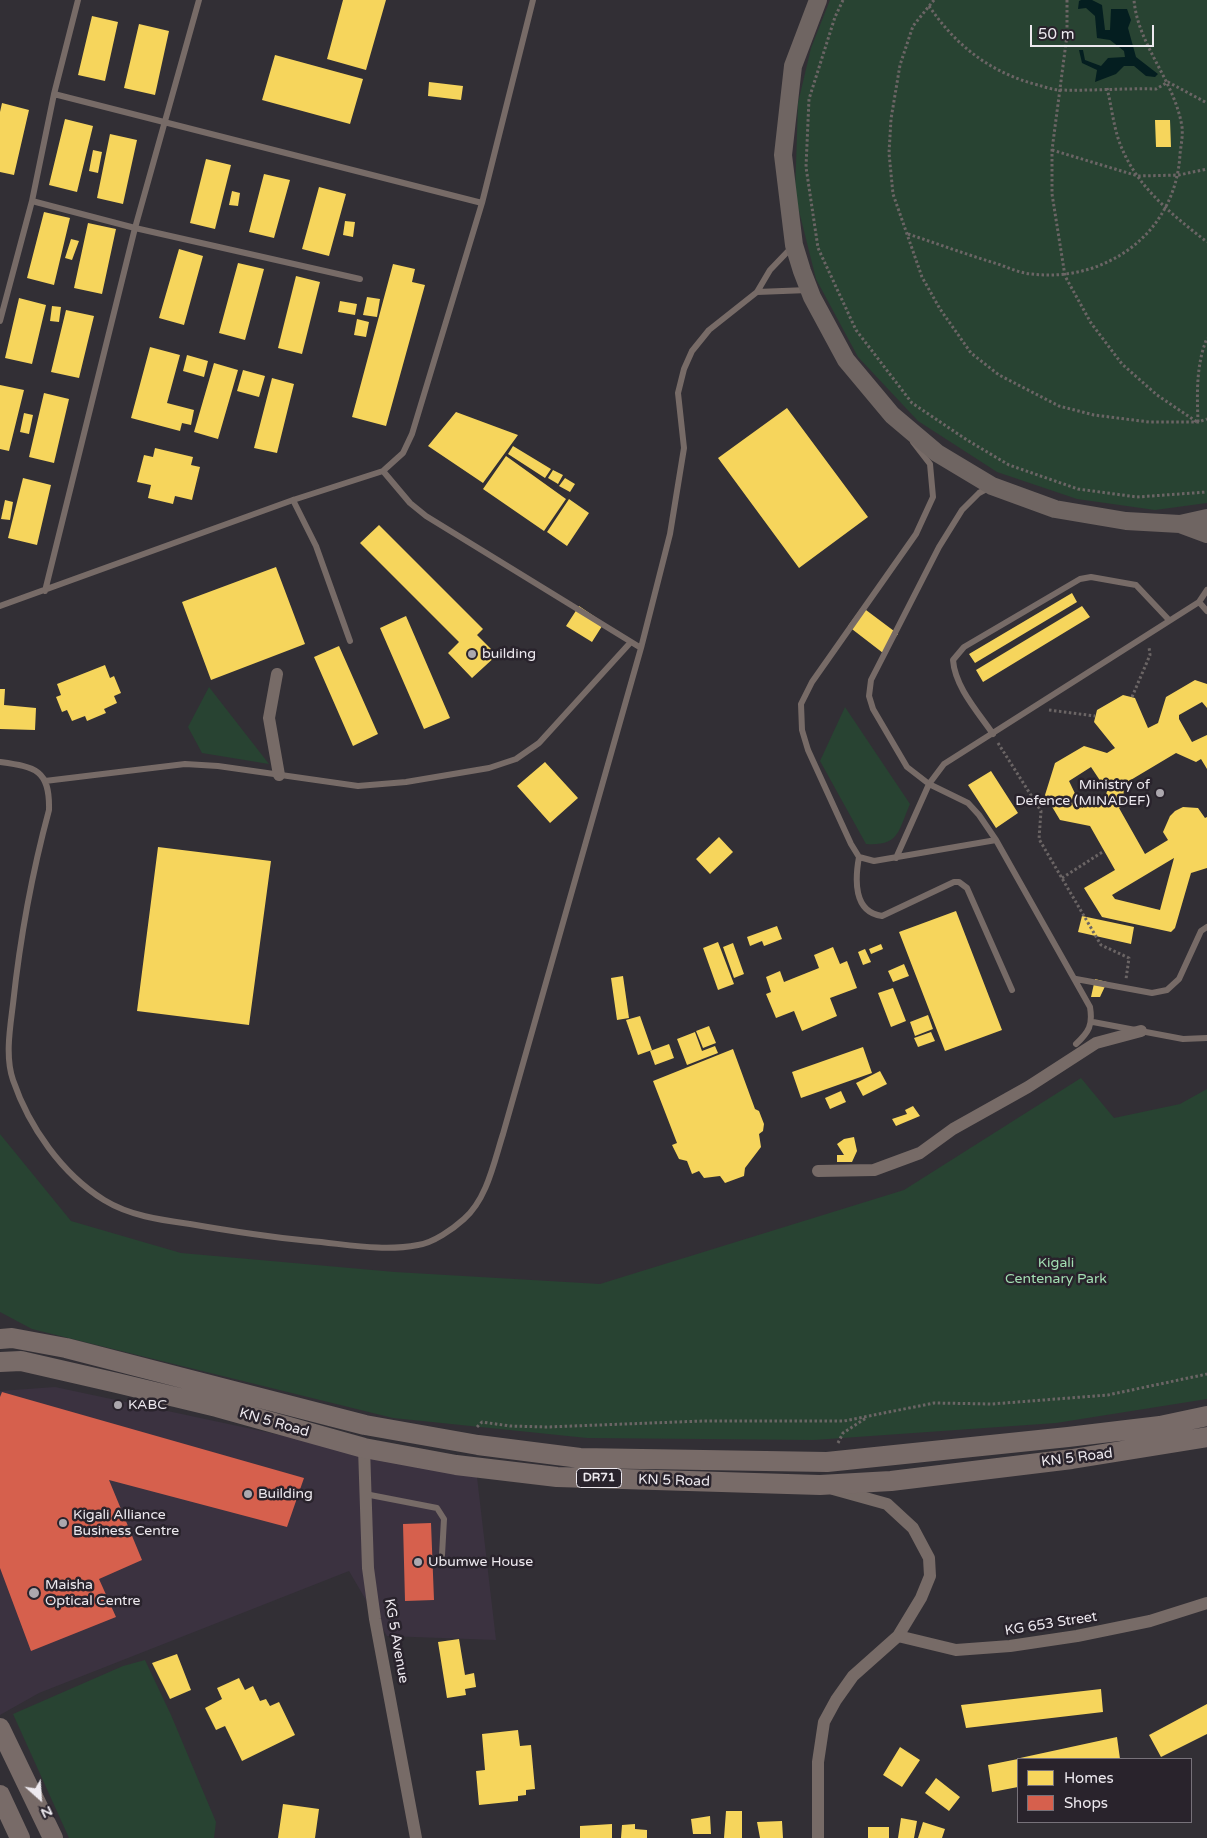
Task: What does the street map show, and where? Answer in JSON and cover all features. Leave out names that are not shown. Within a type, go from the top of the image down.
[{"type":"main road","points":[[818,0],[793,66],[782,156],[794,245],[812,297],[846,360],[892,415],[937,453],[992,486],[1055,509],[1126,521],[1180,524],[1207,518]]},
{"type":"main road","points":[[1180,524],[1207,534]]},
{"type":"main road","name":"KN 5 Road","points":[[4,1336],[66,1348],[136,1365],[366,1425],[457,1442],[580,1458],[827,1462],[1160,1426],[1207,1416]]},
{"type":"main road","name":"KN 5 Road","points":[[0,1362],[21,1361],[126,1385],[217,1407],[364,1448],[456,1465],[557,1477],[820,1485],[891,1480],[1062,1460],[1145,1449],[1207,1437]]},
{"type":"main road","points":[[0,1728],[53,1838]]},
{"type":"main road","points":[[0,1795],[20,1838]]},
{"type":"street","points":[[276,674],[269,718],[279,775]]},
{"type":"street","points":[[818,1172],[874,1170],[920,1153],[953,1129],[1028,1087],[1096,1043],[1141,1031]]},
{"type":"street","name":"KG 5 Avenue","points":[[364,1448],[368,1568],[375,1619],[416,1838]]},
{"type":"street","points":[[818,1838],[818,1762],[824,1722],[836,1700],[853,1676],[898,1636],[921,1598],[930,1576],[929,1558],[913,1528],[887,1504],[820,1485]]},
{"type":"street","name":"KG 653 Street","points":[[898,1636],[956,1650],[1010,1646],[1077,1636],[1141,1623],[1207,1603]]},
{"type":"lane","points":[[0,321],[32,201],[54,94],[78,0]]},
{"type":"lane","points":[[45,590],[135,228],[199,0]]},
{"type":"lane","points":[[0,606],[293,500],[382,471],[403,453],[412,434],[482,203],[533,0]]},
{"type":"lane","points":[[54,94],[482,203]]},
{"type":"lane","points":[[32,201],[135,228],[360,279]]},
{"type":"lane","points":[[0,762],[26,765],[41,774],[49,796],[49,810],[29,901],[16,978],[9,1058],[12,1079],[21,1098],[38,1129],[62,1164],[88,1189],[106,1201],[136,1214],[221,1231],[371,1248],[421,1245],[464,1220],[476,1206],[489,1178],[503,1134],[640,648],[670,534],[684,448],[678,393],[684,369],[692,351],[709,330],[757,292],[770,270],[794,245]]},
{"type":"lane","points":[[757,292],[809,290],[812,297]]},
{"type":"lane","points":[[892,415],[930,464],[933,497],[916,534],[812,682],[801,704],[802,730],[808,750],[851,844],[859,856],[874,861],[996,840]]},
{"type":"lane","points":[[382,471],[410,503],[426,516],[640,648]]},
{"type":"lane","points":[[992,486],[979,493],[962,510],[948,532],[871,680],[868,696],[873,709],[907,767],[929,784],[968,803],[980,815],[996,840],[1076,979],[1090,1007],[1093,1022],[1087,1034],[1076,1044]]},
{"type":"lane","points":[[293,500],[316,546],[350,641]]},
{"type":"lane","points":[[993,734],[969,700],[954,671],[953,660],[964,647],[1080,579],[1091,577],[1136,585],[1168,620]]},
{"type":"lane","points":[[896,858],[929,784],[944,764],[1168,620],[1200,602],[1207,590]]},
{"type":"lane","points":[[1200,602],[1207,611]]},
{"type":"lane","points":[[45,781],[185,764],[218,766],[358,786],[406,782],[490,768],[516,759],[540,743],[630,643]]},
{"type":"lane","points":[[859,856],[856,888],[867,910],[874,915],[882,916],[954,882],[959,882],[967,888],[1012,990]]},
{"type":"lane","points":[[1076,979],[1152,993],[1167,990],[1179,979],[1201,930],[1207,927]]},
{"type":"lane","points":[[1093,1022],[1183,1039],[1207,1038]]},
{"type":"lane","points":[[365,1494],[436,1508],[444,1519],[442,1555]]},
{"type":"path","points":[[843,0],[835,17],[809,99],[806,167],[818,248],[856,330],[912,403],[967,440],[1009,465],[1088,490],[1137,497],[1207,492]]},
{"type":"path","points":[[934,0],[913,26],[900,65],[891,119],[889,153],[893,194],[922,277],[940,308],[970,352],[999,375],[1059,406],[1094,415],[1149,422],[1198,422],[1207,420]]},
{"type":"path","points":[[1067,0],[1067,35],[1058,90],[1052,150],[1052,194],[1064,276],[1091,323],[1122,364],[1157,395],[1198,422]]},
{"type":"path","points":[[908,234],[1029,274],[1064,276],[1121,256],[1149,232],[1167,209],[1179,176],[1182,128],[1168,82],[1144,38],[1134,0]]},
{"type":"path","points":[[929,6],[944,29],[965,49],[998,70],[1028,82],[1058,90],[1156,88],[1168,82]]},
{"type":"path","points":[[1168,82],[1207,103]]},
{"type":"path","points":[[1107,88],[1118,138],[1149,193],[1207,242]]},
{"type":"path","points":[[1052,150],[1138,176],[1179,176],[1207,169]]},
{"type":"path","points":[[1198,422],[1196,384],[1202,350],[1207,338]]},
{"type":"path","points":[[1132,697],[1150,655],[1148,634]]},
{"type":"path","points":[[1033,708],[1095,716]]},
{"type":"path","points":[[993,734],[1041,811],[1039,839],[1101,946],[1129,958],[1124,989]]},
{"type":"path","points":[[1062,878],[1104,851]]},
{"type":"path","points":[[457,1442],[482,1422],[510,1426],[547,1427],[703,1421],[844,1421],[934,1403],[992,1404],[1108,1395],[1207,1374]]},
{"type":"shaded area","points":[[1092,0],[1102,5],[1105,30],[1110,30],[1111,9],[1127,9],[1131,20],[1128,28],[1136,57],[1158,74],[1155,77],[1146,76],[1134,66],[1124,66],[1116,74],[1095,82],[1097,70],[1082,63],[1079,50],[1083,50],[1085,60],[1101,66],[1108,58],[1125,57],[1124,51],[1110,40],[1097,38],[1095,16],[1086,8],[1078,9],[1079,1]]},
{"type":"shaded area","points":[[55,1387],[477,1477],[496,1640],[387,1636],[349,1571],[39,1693],[0,1715],[0,1391]]},
{"type":"green space","points":[[830,0],[1207,0],[1207,503],[1155,510],[1077,499],[997,472],[918,421],[858,357],[816,279],[795,195],[798,103],[811,48]]},
{"type":"green space","points":[[209,687],[269,764],[202,753],[188,727]]},
{"type":"green space","points":[[845,707],[910,804],[900,829],[892,839],[886,842],[866,844],[820,761]]},
{"type":"green space","name":"Kigali Centenary Park","points":[[1081,1078],[1114,1118],[1180,1104],[1207,1089],[1207,1399],[1056,1423],[814,1440],[587,1438],[393,1418],[32,1329],[0,1312],[0,1134],[71,1221],[181,1253],[395,1272],[600,1284],[904,1190]]},
{"type":"green space","points":[[145,1660],[171,1715],[216,1822],[214,1838],[69,1838],[13,1714],[123,1666]]},
{"type":"building: Homes","points":[[343,0],[386,0],[366,70],[327,59]]},
{"type":"building: Homes","points":[[92,16],[118,22],[105,81],[78,75]]},
{"type":"building: Homes","points":[[139,24],[169,31],[155,95],[124,88]]},
{"type":"building: Homes","points":[[275,55],[363,79],[350,124],[262,100]]},
{"type":"building: Homes","points":[[429,82],[463,86],[461,100],[428,96]]},
{"type":"building: Homes","points":[[2,103],[29,110],[14,175],[0,172],[0,112]]},
{"type":"building: Homes","points":[[65,119],[93,126],[77,192],[49,185]]},
{"type":"building: Homes","points":[[1155,120],[1170,120],[1171,147],[1156,147]]},
{"type":"building: Homes","points":[[110,134],[137,140],[123,204],[97,198]]},
{"type":"building: Homes","points":[[93,150],[102,152],[98,173],[89,171]]},
{"type":"building: Homes","points":[[206,159],[231,165],[215,229],[190,223]]},
{"type":"building: Homes","points":[[264,174],[290,180],[274,238],[249,232]]},
{"type":"building: Homes","points":[[319,187],[346,194],[329,256],[302,249]]},
{"type":"building: Homes","points":[[232,191],[240,193],[238,206],[229,205]]},
{"type":"building: Homes","points":[[44,212],[70,218],[54,285],[27,278]]},
{"type":"building: Homes","points":[[345,221],[355,222],[353,237],[343,235]]},
{"type":"building: Homes","points":[[88,223],[116,229],[102,294],[74,288]]},
{"type":"building: Homes","points":[[71,239],[79,241],[72,260],[65,258]]},
{"type":"building: Homes","points":[[179,249],[203,256],[184,325],[159,318]]},
{"type":"building: Homes","points":[[238,263],[264,269],[245,340],[219,333]]},
{"type":"building: Homes","points":[[393,264],[415,269],[412,282],[425,285],[386,426],[352,417]]},
{"type":"building: Homes","points":[[296,276],[320,282],[302,354],[278,348]]},
{"type":"building: Homes","points":[[367,297],[380,299],[377,317],[363,315]]},
{"type":"building: Homes","points":[[19,298],[46,305],[32,364],[5,358]]},
{"type":"building: Homes","points":[[340,301],[357,304],[355,315],[338,312]]},
{"type":"building: Homes","points":[[52,306],[61,307],[59,322],[50,321]]},
{"type":"building: Homes","points":[[66,310],[94,316],[79,378],[51,372]]},
{"type":"building: Homes","points":[[357,319],[369,322],[366,337],[354,335]]},
{"type":"building: Homes","points":[[150,347],[180,355],[167,403],[194,410],[191,425],[182,423],[180,431],[131,418]]},
{"type":"building: Homes","points":[[187,355],[208,361],[204,377],[183,371]]},
{"type":"building: Homes","points":[[214,363],[238,370],[218,439],[194,432]]},
{"type":"building: Homes","points":[[243,370],[265,376],[259,397],[237,391]]},
{"type":"building: Homes","points":[[272,378],[294,384],[277,453],[254,448]]},
{"type":"building: Homes","points":[[0,385],[24,390],[9,451],[0,449]]},
{"type":"building: Homes","points":[[44,393],[69,399],[54,463],[29,457]]},
{"type":"building: Homes","points":[[787,408],[868,517],[799,568],[718,458]]},
{"type":"building: Homes","points":[[456,412],[518,435],[483,483],[428,446]]},
{"type":"building: Homes","points":[[24,413],[33,415],[29,434],[20,432]]},
{"type":"building: Homes","points":[[513,446],[551,469],[545,478],[508,454]]},
{"type":"building: Homes","points":[[155,448],[193,457],[191,465],[200,467],[192,500],[175,496],[173,504],[148,498],[151,485],[137,482],[144,455],[153,457]]},
{"type":"building: Homes","points":[[506,456],[566,499],[544,531],[483,489]]},
{"type":"building: Homes","points":[[553,470],[563,475],[558,484],[548,478]]},
{"type":"building: Homes","points":[[23,478],[51,485],[37,545],[8,538]]},
{"type":"building: Homes","points":[[565,478],[575,484],[570,492],[559,486]]},
{"type":"building: Homes","points":[[569,499],[589,513],[567,546],[547,532]]},
{"type":"building: Homes","points":[[5,500],[13,502],[10,520],[1,519]]},
{"type":"building: Homes","points":[[379,525],[483,629],[477,635],[497,655],[472,678],[448,653],[459,642],[360,543]]},
{"type":"building: Homes","points":[[276,567],[305,644],[211,680],[182,602]]},
{"type":"building: Homes","points":[[1072,593],[1077,602],[975,663],[969,654]]},
{"type":"building: Homes","points":[[579,606],[604,623],[592,642],[566,626]]},
{"type":"building: Homes","points":[[1082,606],[1090,617],[983,682],[976,670]]},
{"type":"building: Homes","points":[[862,607],[898,634],[883,653],[848,626]]},
{"type":"building: Homes","points":[[406,616],[450,718],[424,729],[380,628]]},
{"type":"building: Homes","points":[[339,646],[378,734],[353,746],[314,657]]},
{"type":"building: Homes","points":[[105,665],[110,678],[114,676],[121,693],[114,696],[117,703],[104,709],[106,713],[87,721],[85,716],[72,721],[67,710],[62,712],[56,697],[61,695],[57,684]]},
{"type":"building: Homes","points":[[1195,680],[1207,684],[1207,708],[1202,702],[1179,715],[1179,719],[1192,742],[1207,735],[1207,769],[1201,759],[1196,762],[1176,753],[1124,784],[1123,806],[1119,808],[1145,854],[1168,840],[1163,832],[1170,816],[1175,811],[1183,807],[1198,808],[1205,818],[1207,817],[1207,868],[1191,873],[1175,928],[1171,932],[1102,917],[1084,888],[1115,870],[1090,826],[1060,820],[1045,795],[1055,763],[1084,746],[1107,753],[1115,748],[1094,722],[1097,710],[1123,695],[1135,698],[1148,728],[1158,723],[1166,697]],"holes":[[[1091,767],[1107,791],[1106,795],[1082,808],[1069,781]],[[1174,858],[1160,910],[1115,899],[1112,895]]]},
{"type":"building: Homes","points":[[0,689],[5,689],[4,705],[36,708],[35,730],[0,729]]},
{"type":"building: Homes","points":[[545,762],[578,798],[550,823],[517,786]]},
{"type":"building: Homes","points":[[991,771],[1018,813],[996,828],[968,785]]},
{"type":"building: Homes","points":[[719,837],[733,852],[710,874],[696,859]]},
{"type":"building: Homes","points":[[158,847],[271,861],[249,1025],[137,1011]]},
{"type":"building: Homes","points":[[956,911],[1002,1030],[945,1051],[899,932]]},
{"type":"building: Homes","points":[[1082,916],[1134,927],[1131,944],[1078,932]]},
{"type":"building: Homes","points":[[777,926],[782,939],[764,946],[762,941],[750,946],[747,937]]},
{"type":"building: Homes","points":[[718,942],[734,984],[718,990],[703,948]]},
{"type":"building: Homes","points":[[733,943],[744,974],[734,978],[723,947]]},
{"type":"building: Homes","points":[[881,944],[883,949],[871,954],[869,949]]},
{"type":"building: Homes","points":[[833,947],[840,964],[847,961],[857,988],[830,998],[837,1016],[802,1031],[794,1011],[776,1018],[766,994],[771,992],[766,977],[780,971],[784,982],[819,968],[814,955]]},
{"type":"building: Homes","points":[[865,949],[871,962],[863,965],[858,952]]},
{"type":"building: Homes","points":[[904,964],[909,976],[893,982],[888,971]]},
{"type":"building: Homes","points":[[623,976],[629,1018],[617,1020],[611,978]]},
{"type":"building: Homes","points":[[1095,979],[1107,982],[1100,997],[1091,997]]},
{"type":"building: Homes","points":[[893,988],[906,1021],[891,1027],[878,993]]},
{"type":"building: Homes","points":[[928,1015],[933,1029],[915,1036],[910,1022]]},
{"type":"building: Homes","points":[[640,1016],[652,1050],[638,1055],[626,1020]]},
{"type":"building: Homes","points":[[709,1026],[716,1043],[703,1048],[696,1031]]},
{"type":"building: Homes","points":[[695,1032],[702,1051],[715,1046],[718,1053],[687,1065],[677,1039]]},
{"type":"building: Homes","points":[[931,1032],[935,1041],[918,1047],[914,1038]]},
{"type":"building: Homes","points":[[669,1044],[674,1058],[655,1065],[650,1051]]},
{"type":"building: Homes","points":[[863,1047],[872,1073],[801,1098],[792,1072]]},
{"type":"building: Homes","points":[[733,1049],[755,1109],[759,1111],[764,1124],[763,1131],[759,1134],[761,1147],[745,1168],[744,1176],[725,1183],[720,1176],[704,1178],[699,1171],[692,1174],[687,1161],[679,1159],[672,1145],[677,1143],[653,1081]]},
{"type":"building: Homes","points":[[880,1071],[887,1084],[863,1096],[856,1083]]},
{"type":"building: Homes","points":[[841,1091],[846,1102],[830,1109],[825,1098]]},
{"type":"building: Homes","points":[[913,1106],[920,1116],[896,1126],[892,1119],[907,1114],[905,1110]]},
{"type":"building: Homes","points":[[854,1137],[857,1151],[852,1162],[837,1162],[837,1155],[844,1155],[837,1144],[844,1139]]},
{"type":"building: Homes","points":[[459,1639],[465,1675],[474,1673],[476,1687],[465,1689],[466,1695],[447,1698],[438,1642]]},
{"type":"building: Homes","points":[[177,1654],[191,1690],[170,1699],[152,1663]]},
{"type":"building: Homes","points":[[239,1678],[245,1690],[253,1686],[260,1701],[266,1699],[270,1706],[279,1702],[295,1735],[242,1761],[225,1726],[216,1730],[205,1708],[222,1699],[217,1688]]},
{"type":"building: Homes","points":[[1101,1689],[1103,1712],[966,1728],[961,1705]]},
{"type":"building: Homes","points":[[1207,1704],[1207,1734],[1161,1757],[1149,1735]]},
{"type":"building: Homes","points":[[518,1730],[520,1746],[531,1745],[535,1789],[526,1790],[526,1795],[518,1796],[518,1801],[479,1805],[476,1771],[485,1770],[482,1734]]},
{"type":"building: Homes","points":[[1117,1737],[1120,1758],[1020,1758]]},
{"type":"building: Homes","points":[[900,1747],[920,1760],[902,1787],[883,1775]]},
{"type":"building: Homes","points":[[1017,1759],[1017,1787],[992,1792],[988,1765]]},
{"type":"building: Homes","points":[[936,1778],[960,1797],[949,1811],[925,1793]]},
{"type":"building: Homes","points":[[283,1804],[319,1809],[315,1838],[278,1838]]},
{"type":"building: Homes","points":[[726,1811],[742,1811],[742,1838],[724,1838]]},
{"type":"building: Homes","points":[[710,1816],[711,1834],[693,1834],[691,1819]]},
{"type":"building: Homes","points":[[901,1818],[917,1821],[914,1838],[898,1838]]},
{"type":"building: Homes","points":[[782,1821],[783,1838],[760,1838],[757,1822]]},
{"type":"building: Homes","points":[[923,1822],[945,1829],[942,1838],[918,1838]]},
{"type":"building: Homes","points":[[612,1824],[612,1838],[580,1838],[580,1826]]},
{"type":"building: Homes","points":[[635,1824],[635,1829],[647,1830],[647,1838],[621,1838],[622,1825]]},
{"type":"building: Homes","points":[[868,1827],[889,1827],[889,1838],[868,1838]]},
{"type":"building: Shops","name":"Kigali Alliance Business Centre","points":[[2,1392],[304,1478],[287,1527],[109,1480],[142,1560],[99,1579],[116,1617],[31,1651],[0,1568],[0,1397]]},
{"type":"building: Shops","name":"Ubumwe House","points":[[431,1523],[434,1600],[405,1601],[403,1524]]},
{"type":"place","name":"building","points":[[472,654]]},
{"type":"place","name":"Ministry of Defence (MINADEF)","points":[[1160,793]]},
{"type":"place","name":"KABC","points":[[118,1405]]},
{"type":"place","name":"Building","points":[[248,1494]]},
{"type":"place","name":"Kigali Alliance Business Centre","points":[[63,1523]]},
{"type":"place","name":"Ubumwe House","points":[[418,1562]]},
{"type":"place","name":"Maisha Optical Centre","points":[[34,1593]]}]
